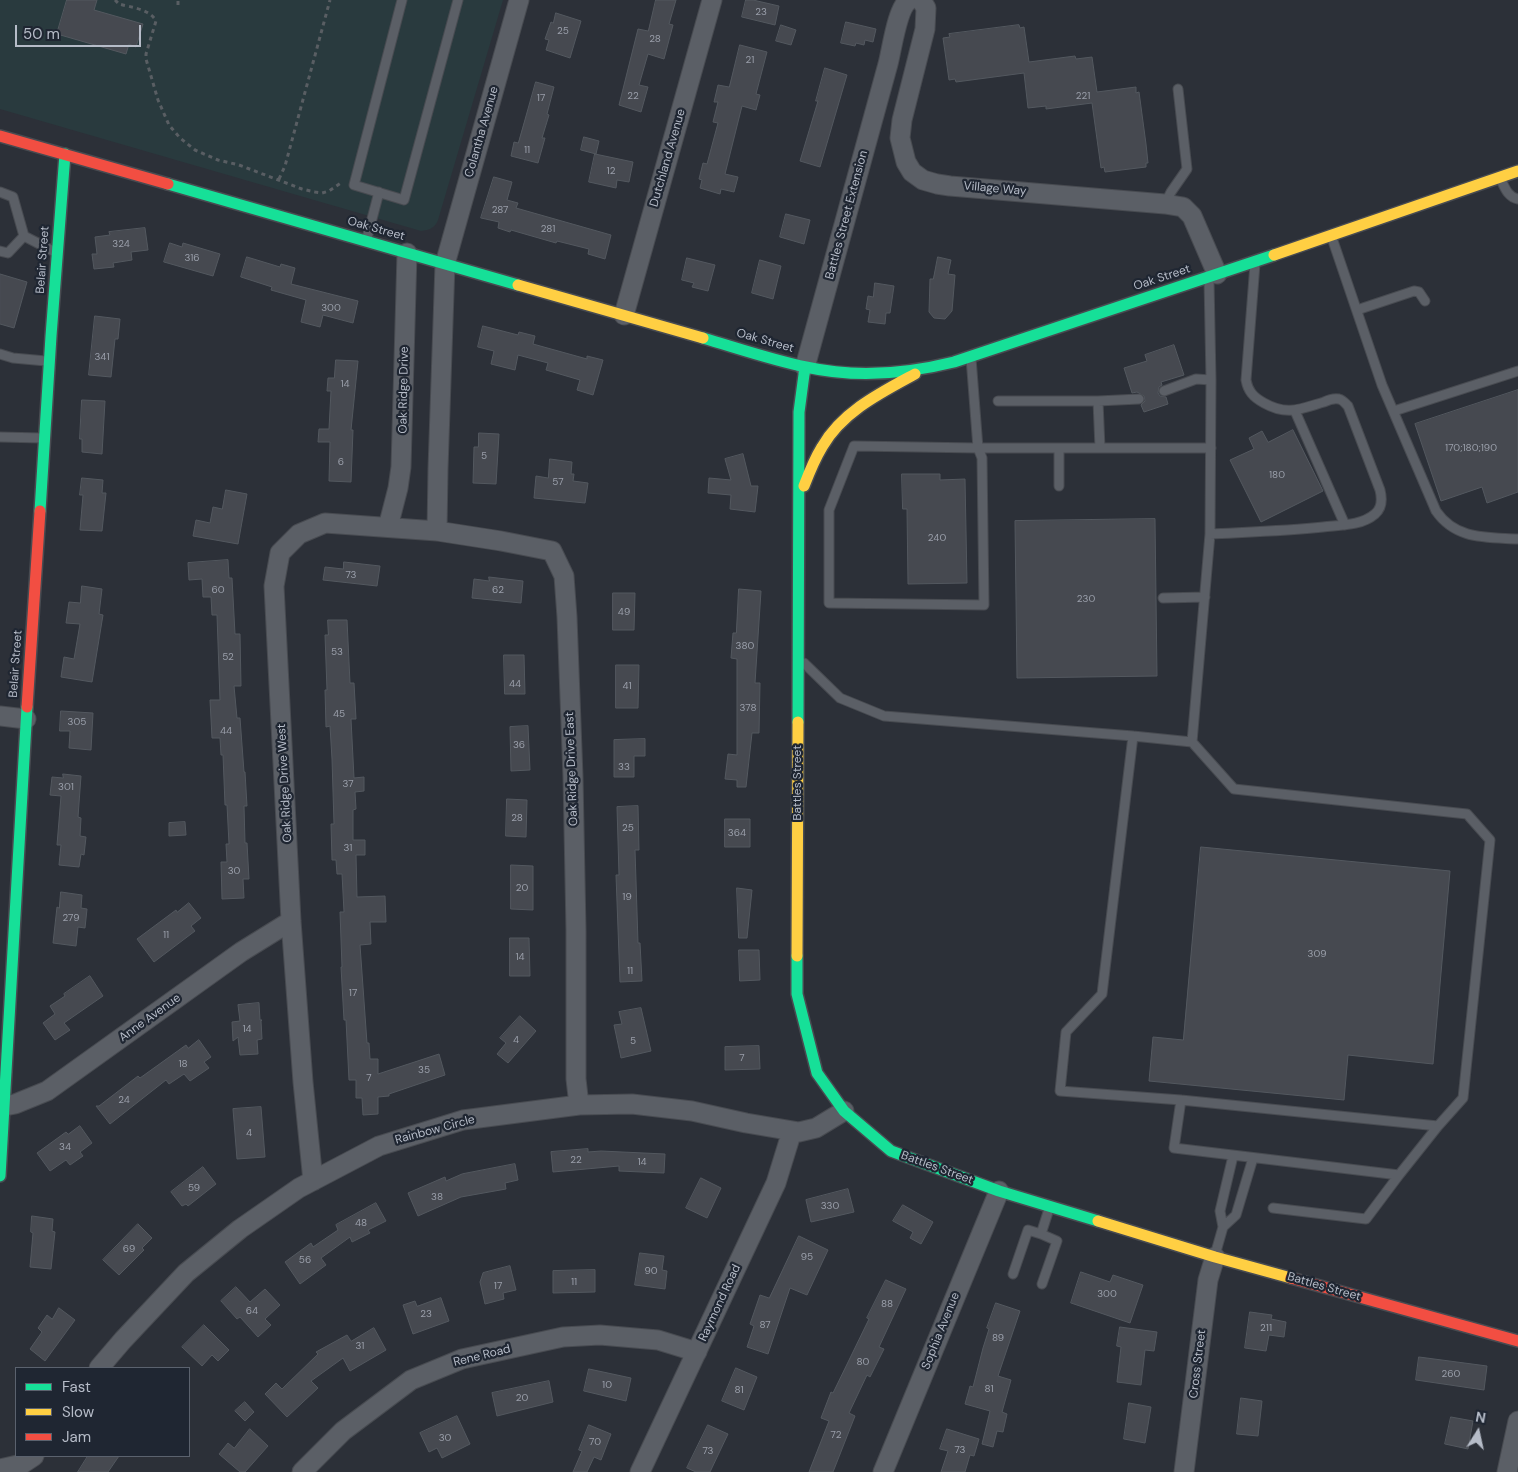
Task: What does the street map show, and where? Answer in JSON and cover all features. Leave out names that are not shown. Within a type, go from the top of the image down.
[{"type":"main road","name":"Oak Street","points":[[0,136],[806,367],[823,371],[856,373],[924,369],[970,356],[1213,276],[1518,171]]},
{"type":"main road","name":"Belair Street","points":[[0,1176],[26,718],[49,361],[65,154]]},
{"type":"main road","name":"Battles Street","points":[[806,367],[799,406],[797,994],[817,1073],[844,1111],[891,1152],[999,1190],[1215,1257],[1518,1341]]},
{"type":"main road","name":"Battles Street","points":[[799,506],[804,484],[815,457],[841,422],[871,398],[924,369]]},
{"type":"street","name":"Colantha Avenue","points":[[445,264],[519,0]]},
{"type":"street","name":"Dutchland Avenue","points":[[624,315],[712,0]]},
{"type":"street","name":"Battles Street Extension","points":[[806,367],[888,64],[898,18],[907,1]]},
{"type":"street","name":"Village Way","points":[[907,1],[926,8],[924,29],[902,120],[900,138],[906,162],[912,172],[923,180],[950,186],[1183,207],[1192,216],[1213,276]]},
{"type":"street","name":"Oak Ridge Drive","points":[[388,527],[398,488],[402,460],[407,252]]},
{"type":"street","points":[[437,531],[445,264]]},
{"type":"street","name":"Oak Ridge Drive West","points":[[313,1181],[303,1082],[291,921],[274,586],[280,553],[299,534],[326,523],[437,531]]},
{"type":"street","name":"Oak Ridge Drive East","points":[[437,531],[552,551],[564,576],[573,777],[576,1079],[579,1105]]},
{"type":"street","points":[[0,716],[26,718]]},
{"type":"street","name":"Anne Avenue","points":[[5,1106],[47,1091],[241,952],[291,921]]},
{"type":"street","name":"Rainbow Circle","points":[[100,1367],[122,1340],[186,1273],[240,1229],[299,1188],[379,1146],[464,1120],[579,1105],[632,1104],[684,1110],[800,1132],[816,1128],[844,1111]]},
{"type":"street","name":"Raymond Road","points":[[640,1472],[776,1183],[792,1131]]},
{"type":"street","name":"Sophia Avenue","points":[[883,1472],[999,1190]]},
{"type":"street","name":"Cross Street","points":[[1184,1472],[1208,1280],[1215,1257]]},
{"type":"street","name":"Rene Road","points":[[302,1472],[343,1431],[411,1380],[462,1359],[563,1337],[600,1335],[658,1340],[697,1352]]},
{"type":"street","points":[[1506,1472],[1518,1421]]},
{"type":"street","points":[[0,1468],[22,1464],[32,1457]]},
{"type":"lane","points":[[402,0],[354,185],[404,200],[458,0]]},
{"type":"lane","points":[[1166,204],[1171,192],[1187,170],[1178,89]]},
{"type":"lane","points":[[1499,177],[1508,193],[1518,199]]},
{"type":"lane","points":[[0,192],[13,197],[24,236],[57,254]]},
{"type":"lane","points":[[366,241],[380,192]]},
{"type":"lane","points":[[1332,235],[1382,384],[1436,511],[1443,521],[1462,533],[1518,539]]},
{"type":"lane","points":[[0,251],[8,254],[24,236]]},
{"type":"lane","points":[[1210,534],[1345,525],[1366,520],[1375,514],[1379,510],[1382,496],[1348,406],[1343,401],[1332,399],[1295,411],[1285,411],[1260,401],[1250,393],[1246,380],[1255,261]]},
{"type":"lane","points":[[1192,742],[1210,534],[1213,276]]},
{"type":"lane","points":[[1357,310],[1414,291],[1419,292],[1424,301]]},
{"type":"lane","points":[[0,354],[13,358],[49,361]]},
{"type":"lane","points":[[970,356],[978,448],[982,458],[984,605],[829,603],[829,510],[854,446],[978,448],[1211,448]]},
{"type":"lane","points":[[1394,411],[1518,370]]},
{"type":"lane","points":[[1164,391],[1196,379],[1212,380]]},
{"type":"lane","points":[[998,401],[1139,399]]},
{"type":"lane","points":[[1098,401],[1100,448]]},
{"type":"lane","points":[[1295,411],[1345,525]]},
{"type":"lane","points":[[0,437],[44,438]]},
{"type":"lane","points":[[1059,448],[1059,486]]},
{"type":"lane","points":[[1163,598],[1205,597]]},
{"type":"lane","points":[[798,658],[840,698],[884,716],[1192,742],[1234,789],[1467,814],[1490,840],[1463,1098],[1438,1126],[1366,1219],[1273,1208]]},
{"type":"lane","points":[[1133,736],[1102,994],[1066,1032],[1060,1090],[1181,1100],[1438,1126]]},
{"type":"lane","points":[[1181,1100],[1174,1148],[1398,1176]]},
{"type":"lane","points":[[1215,1257],[1223,1227],[1220,1211],[1234,1156]]},
{"type":"lane","points":[[1223,1227],[1236,1215],[1252,1158]]},
{"type":"lane","points":[[1040,1234],[1050,1206]]},
{"type":"lane","points":[[1013,1274],[1028,1230],[1040,1234],[1057,1240],[1042,1284]]},
{"type":"path","points":[[115,0],[119,4],[150,13],[156,21],[146,60],[168,125],[180,138],[206,155],[279,179],[302,189],[322,193],[341,183],[354,185]]},
{"type":"path","points":[[178,0],[178,5]]},
{"type":"path","points":[[279,179],[285,166],[330,0]]},
{"type":"shaded area","points":[[0,0],[503,0],[438,220],[431,228],[421,231],[0,109]]},
{"type":"building","points":[[67,0],[97,0],[94,10],[143,24],[136,47],[129,44],[126,54],[57,34]]},
{"type":"building","points":[[656,0],[676,0],[669,24],[673,25],[664,59],[648,54],[639,85],[648,87],[641,112],[619,105],[638,29],[648,31]]},
{"type":"building","points":[[746,0],[779,6],[775,25],[742,17]]},
{"type":"building","points":[[556,13],[581,21],[570,58],[546,50],[549,40],[545,39]]},
{"type":"building","points":[[846,22],[876,29],[873,42],[865,40],[864,45],[856,43],[855,46],[841,43]]},
{"type":"building","points":[[781,25],[796,30],[791,45],[776,41]]},
{"type":"building","points":[[1019,25],[1020,28],[1024,27],[1029,62],[1075,56],[1076,59],[1092,57],[1097,92],[1136,87],[1136,93],[1139,92],[1146,144],[1148,163],[1146,163],[1146,167],[1105,172],[1104,167],[1101,168],[1092,103],[1046,109],[1046,106],[1028,108],[1024,73],[956,82],[955,79],[949,80],[943,38],[950,37],[949,34]]},
{"type":"building","points":[[740,45],[767,52],[756,94],[760,95],[756,110],[742,106],[725,174],[738,177],[734,192],[721,189],[720,194],[700,188],[702,180],[699,179],[703,163],[707,164],[718,123],[713,122],[718,102],[714,102],[718,85],[729,87]]},
{"type":"building","points":[[825,68],[847,75],[820,167],[800,161],[818,101],[816,101]]},
{"type":"building","points":[[536,82],[554,87],[547,114],[549,115],[542,138],[545,138],[538,163],[511,156],[514,142],[518,143]]},
{"type":"building","points":[[584,137],[599,141],[596,154],[581,150]]},
{"type":"building","points":[[595,154],[633,162],[629,182],[617,180],[616,188],[589,182]]},
{"type":"building","points":[[494,177],[512,182],[507,200],[518,203],[516,208],[611,235],[605,259],[588,254],[589,249],[557,241],[556,243],[511,230],[510,232],[498,228],[499,222],[481,218]]},
{"type":"building","points":[[786,214],[810,220],[804,244],[780,237]]},
{"type":"building","points":[[145,228],[148,250],[131,252],[132,260],[113,263],[114,267],[94,269],[92,254],[97,254],[95,237],[110,235],[109,232]]},
{"type":"building","points":[[170,243],[182,247],[183,243],[220,254],[213,276],[164,262]]},
{"type":"building","points":[[247,257],[280,267],[281,264],[295,268],[291,284],[358,301],[353,323],[323,315],[320,327],[301,322],[306,300],[271,290],[272,287],[241,277]]},
{"type":"building","points":[[938,257],[951,260],[948,274],[955,275],[952,311],[945,319],[934,318],[929,312],[930,279],[933,279]]},
{"type":"building","points":[[687,258],[715,265],[708,291],[692,287],[694,283],[682,280]]},
{"type":"building","points":[[760,260],[781,266],[773,299],[752,293]]},
{"type":"building","points":[[0,274],[27,282],[14,328],[0,324]]},
{"type":"building","points":[[875,283],[894,286],[890,313],[886,313],[885,324],[868,322],[870,310],[866,309],[868,296],[873,297]]},
{"type":"building","points":[[95,316],[120,319],[118,339],[115,339],[111,377],[89,375]]},
{"type":"building","points":[[483,326],[518,335],[519,332],[535,336],[533,344],[587,359],[587,356],[603,360],[593,395],[577,390],[580,380],[546,370],[548,363],[518,355],[515,370],[491,364],[494,351],[478,347]]},
{"type":"building","points":[[1174,345],[1184,375],[1161,382],[1162,385],[1159,387],[1158,393],[1160,396],[1166,397],[1168,404],[1144,412],[1141,405],[1145,401],[1144,396],[1137,392],[1132,393],[1124,368],[1147,361],[1145,355]]},
{"type":"building","points":[[336,360],[358,361],[351,430],[353,430],[351,482],[329,481],[330,442],[318,442],[319,429],[329,429],[331,391],[327,391],[328,378],[334,378]]},
{"type":"building","points":[[1518,390],[1518,492],[1487,503],[1482,487],[1441,501],[1415,424]]},
{"type":"building","points":[[82,400],[105,401],[102,454],[82,452],[82,439],[80,439]]},
{"type":"building","points":[[1293,430],[1323,491],[1261,522],[1230,460],[1254,449],[1249,438],[1262,431],[1268,442]]},
{"type":"building","points":[[479,433],[499,434],[496,484],[473,483],[474,447],[478,447]]},
{"type":"building","points":[[743,454],[751,486],[758,486],[755,512],[730,509],[731,495],[708,493],[709,478],[731,480],[725,459]]},
{"type":"building","points":[[550,459],[572,462],[571,474],[574,474],[573,481],[588,483],[585,503],[534,498],[536,476],[548,478]]},
{"type":"building","points":[[902,474],[940,474],[940,480],[965,479],[967,583],[908,584],[907,509],[903,509]]},
{"type":"building","points":[[82,478],[103,480],[102,493],[106,493],[102,531],[80,530],[83,495],[80,495]]},
{"type":"building","points":[[226,490],[247,494],[238,544],[193,536],[196,520],[210,523],[213,507],[222,509]]},
{"type":"building","points":[[1155,519],[1157,676],[1017,678],[1015,521]]},
{"type":"building","points":[[228,560],[229,578],[232,578],[235,634],[240,634],[241,686],[234,686],[237,718],[240,718],[245,772],[247,806],[244,806],[245,843],[247,843],[249,879],[243,879],[244,898],[222,899],[221,862],[227,862],[226,844],[229,844],[227,805],[225,805],[223,755],[221,755],[220,738],[212,738],[210,700],[220,700],[217,615],[212,615],[211,597],[203,597],[202,579],[189,580],[188,563]]},
{"type":"building","points":[[344,562],[380,566],[377,586],[323,580],[325,567],[343,569]]},
{"type":"building","points":[[489,577],[523,581],[521,603],[472,598],[474,579],[489,581]]},
{"type":"building","points":[[82,586],[102,589],[99,614],[103,615],[92,682],[61,677],[64,657],[74,659],[80,624],[66,623],[69,602],[80,603]]},
{"type":"building","points":[[739,589],[761,591],[755,683],[760,683],[759,733],[752,733],[746,787],[737,787],[737,780],[725,779],[728,754],[737,755],[737,659],[731,658],[733,633],[736,633]]},
{"type":"building","points":[[613,593],[635,593],[634,630],[613,630]]},
{"type":"building","points":[[328,620],[347,620],[350,683],[354,683],[356,719],[351,719],[354,778],[364,777],[364,791],[355,792],[356,809],[353,810],[353,840],[365,840],[365,855],[356,855],[357,897],[385,896],[386,922],[370,922],[371,944],[360,945],[367,1043],[369,1043],[370,1059],[378,1059],[378,1074],[439,1054],[445,1075],[389,1094],[389,1096],[378,1097],[378,1114],[363,1115],[362,1098],[356,1098],[356,1080],[349,1080],[341,967],[340,912],[344,912],[342,874],[337,874],[336,860],[332,860],[331,824],[334,824],[332,759],[330,726],[326,727],[325,690],[327,690],[325,635],[328,635]]},
{"type":"building","points":[[504,655],[524,655],[525,694],[505,694]]},
{"type":"building","points":[[616,665],[639,665],[638,708],[616,708]]},
{"type":"building","points":[[61,711],[93,713],[91,750],[69,748],[70,731],[60,731]]},
{"type":"building","points":[[528,726],[530,770],[511,771],[510,727]]},
{"type":"building","points":[[645,739],[645,756],[634,756],[634,777],[614,777],[614,740]]},
{"type":"building","points":[[63,774],[81,776],[78,817],[81,818],[80,836],[86,837],[84,855],[81,854],[79,867],[59,865],[61,845],[57,845],[61,796],[50,795],[52,777],[63,778]]},
{"type":"building","points":[[507,799],[527,800],[526,837],[506,836]]},
{"type":"building","points":[[638,806],[639,850],[635,850],[638,943],[640,943],[642,981],[620,982],[616,875],[619,875],[617,807]]},
{"type":"building","points":[[725,819],[750,819],[750,847],[725,847]]},
{"type":"building","points":[[185,822],[186,835],[169,836],[169,823]]},
{"type":"building","points":[[1201,847],[1450,871],[1433,1064],[1348,1055],[1344,1100],[1149,1081],[1153,1037],[1183,1040]]},
{"type":"building","points":[[511,865],[533,866],[533,910],[511,909]]},
{"type":"building","points":[[737,888],[752,890],[747,938],[739,938]]},
{"type":"building","points":[[61,892],[82,895],[81,908],[87,909],[85,928],[78,927],[76,946],[53,943],[57,907],[59,908]]},
{"type":"building","points":[[189,903],[201,918],[191,926],[195,931],[154,962],[137,939],[176,910],[177,912]]},
{"type":"building","points":[[510,938],[529,938],[530,976],[510,976]]},
{"type":"building","points":[[739,950],[759,950],[760,980],[740,981]]},
{"type":"building","points":[[90,976],[103,996],[64,1023],[70,1030],[55,1040],[43,1023],[55,1014],[50,1006]]},
{"type":"building","points":[[259,1003],[260,1020],[262,1020],[262,1039],[257,1040],[258,1054],[240,1055],[238,1037],[233,1041],[232,1022],[240,1021],[238,1005]]},
{"type":"building","points":[[641,1008],[651,1051],[621,1058],[614,1025],[622,1024],[619,1012]]},
{"type":"building","points":[[520,1016],[536,1031],[508,1063],[497,1054],[506,1043],[500,1038]]},
{"type":"building","points":[[199,1040],[211,1057],[204,1062],[209,1068],[190,1081],[184,1074],[169,1084],[166,1080],[110,1124],[96,1106],[99,1106],[138,1076],[140,1078],[186,1045],[188,1048]]},
{"type":"building","points":[[759,1046],[760,1069],[725,1070],[725,1047]]},
{"type":"building","points":[[261,1107],[265,1157],[237,1159],[233,1109]]},
{"type":"building","points":[[80,1126],[92,1143],[80,1152],[83,1156],[70,1165],[66,1160],[50,1171],[37,1153],[66,1132],[68,1134]]},
{"type":"building","points":[[588,1149],[588,1152],[665,1154],[664,1173],[619,1171],[619,1166],[553,1172],[551,1152]]},
{"type":"building","points":[[515,1164],[518,1180],[505,1183],[506,1189],[461,1197],[418,1216],[408,1193],[445,1177],[446,1181],[462,1174]]},
{"type":"building","points":[[203,1167],[216,1184],[188,1206],[186,1204],[182,1206],[171,1192]]},
{"type":"building","points":[[701,1178],[721,1188],[707,1218],[686,1208]]},
{"type":"building","points":[[848,1189],[854,1212],[811,1222],[806,1200]]},
{"type":"building","points":[[376,1203],[386,1221],[368,1230],[370,1233],[352,1242],[350,1237],[321,1258],[326,1265],[300,1284],[285,1262],[311,1243],[313,1247],[338,1230],[336,1225]]},
{"type":"building","points":[[903,1205],[933,1222],[921,1244],[910,1238],[913,1232],[893,1221]]},
{"type":"building","points":[[32,1216],[53,1219],[52,1231],[55,1232],[51,1269],[30,1267],[33,1233],[31,1232]]},
{"type":"building","points":[[138,1224],[152,1238],[142,1248],[144,1250],[119,1275],[103,1260]]},
{"type":"building","points":[[799,1236],[828,1250],[807,1295],[790,1288],[768,1354],[747,1347],[754,1326],[750,1324],[760,1295],[769,1298]]},
{"type":"building","points":[[640,1253],[664,1256],[662,1270],[667,1271],[665,1289],[635,1285]]},
{"type":"building","points":[[510,1266],[516,1290],[503,1293],[504,1299],[485,1304],[480,1282],[483,1273]]},
{"type":"building","points":[[595,1270],[595,1292],[553,1293],[553,1271]]},
{"type":"building","points":[[1081,1272],[1110,1282],[1113,1275],[1143,1285],[1130,1323],[1071,1303]]},
{"type":"building","points":[[886,1280],[906,1289],[879,1347],[884,1349],[870,1377],[867,1375],[849,1413],[855,1416],[833,1472],[809,1472],[829,1421],[821,1418],[831,1392],[833,1393]]},
{"type":"building","points":[[236,1287],[250,1302],[265,1289],[280,1305],[265,1319],[271,1325],[258,1337],[240,1317],[237,1319],[221,1301]]},
{"type":"building","points":[[441,1298],[449,1321],[413,1334],[403,1305],[415,1301],[417,1306]]},
{"type":"building","points":[[996,1303],[1020,1311],[998,1376],[1011,1380],[1002,1412],[1007,1414],[1003,1432],[997,1431],[993,1447],[982,1444],[990,1411],[965,1404],[970,1386],[973,1387],[989,1329],[987,1328]]},
{"type":"building","points":[[59,1308],[75,1320],[45,1361],[30,1349],[42,1332],[38,1328],[47,1315],[52,1319]]},
{"type":"building","points":[[1250,1312],[1272,1315],[1271,1319],[1286,1322],[1284,1337],[1269,1335],[1266,1351],[1245,1348]]},
{"type":"building","points":[[204,1325],[229,1350],[218,1361],[212,1355],[202,1366],[182,1347]]},
{"type":"building","points":[[1120,1327],[1157,1332],[1154,1351],[1145,1350],[1141,1385],[1117,1382],[1121,1347],[1117,1346]]},
{"type":"building","points":[[374,1328],[386,1350],[350,1371],[343,1358],[311,1381],[318,1388],[287,1417],[265,1394],[276,1383],[282,1389],[318,1354],[316,1352],[347,1335],[351,1341]]},
{"type":"building","points":[[1419,1357],[1487,1366],[1484,1390],[1416,1380]]},
{"type":"building","points":[[736,1368],[757,1377],[744,1410],[722,1401]]},
{"type":"building","points":[[589,1369],[631,1378],[626,1401],[584,1391]]},
{"type":"building","points":[[549,1381],[553,1402],[497,1416],[492,1393]]},
{"type":"building","points":[[1241,1398],[1262,1401],[1258,1436],[1237,1434]]},
{"type":"building","points":[[245,1402],[254,1412],[245,1421],[235,1411]]},
{"type":"building","points":[[1129,1403],[1151,1407],[1145,1443],[1124,1439]]},
{"type":"building","points":[[457,1416],[470,1444],[442,1458],[437,1448],[429,1452],[420,1433]]},
{"type":"building","points":[[1451,1417],[1473,1421],[1468,1449],[1445,1444]]},
{"type":"building","points":[[589,1425],[611,1434],[601,1460],[594,1457],[587,1472],[573,1472],[582,1451],[579,1450]]},
{"type":"building","points":[[708,1425],[728,1434],[710,1472],[696,1472],[687,1468]]},
{"type":"building","points":[[250,1429],[268,1446],[245,1472],[240,1472],[219,1454],[228,1443],[234,1448]]},
{"type":"building","points":[[947,1429],[979,1439],[974,1456],[970,1455],[965,1472],[941,1472],[948,1451],[940,1449]]},
{"type":"building","points":[[87,1457],[118,1457],[108,1472],[78,1472]]},
{"type":"traffic: fast","points":[[40,511],[65,154]]},
{"type":"traffic: fast","points":[[168,184],[518,285]]},
{"type":"traffic: fast","points":[[703,338],[806,367],[843,373],[899,372],[954,362],[1274,255]]},
{"type":"traffic: fast","points":[[798,722],[799,412],[805,367]]},
{"type":"traffic: fast","points":[[0,1176],[27,707]]},
{"type":"traffic: fast","points":[[797,956],[797,994],[817,1073],[844,1111],[891,1151],[999,1191],[1098,1221]]},
{"type":"traffic: slow","points":[[1274,255],[1518,171]]},
{"type":"traffic: slow","points":[[518,285],[703,338]]},
{"type":"traffic: slow","points":[[804,486],[819,452],[840,424],[863,404],[915,374]]},
{"type":"traffic: slow","points":[[797,956],[798,722]]},
{"type":"traffic: slow","points":[[1098,1221],[1291,1278]]},
{"type":"traffic: jam","points":[[0,136],[168,184]]},
{"type":"traffic: jam","points":[[27,707],[40,511]]},
{"type":"traffic: jam","points":[[1291,1278],[1518,1341]]}]
